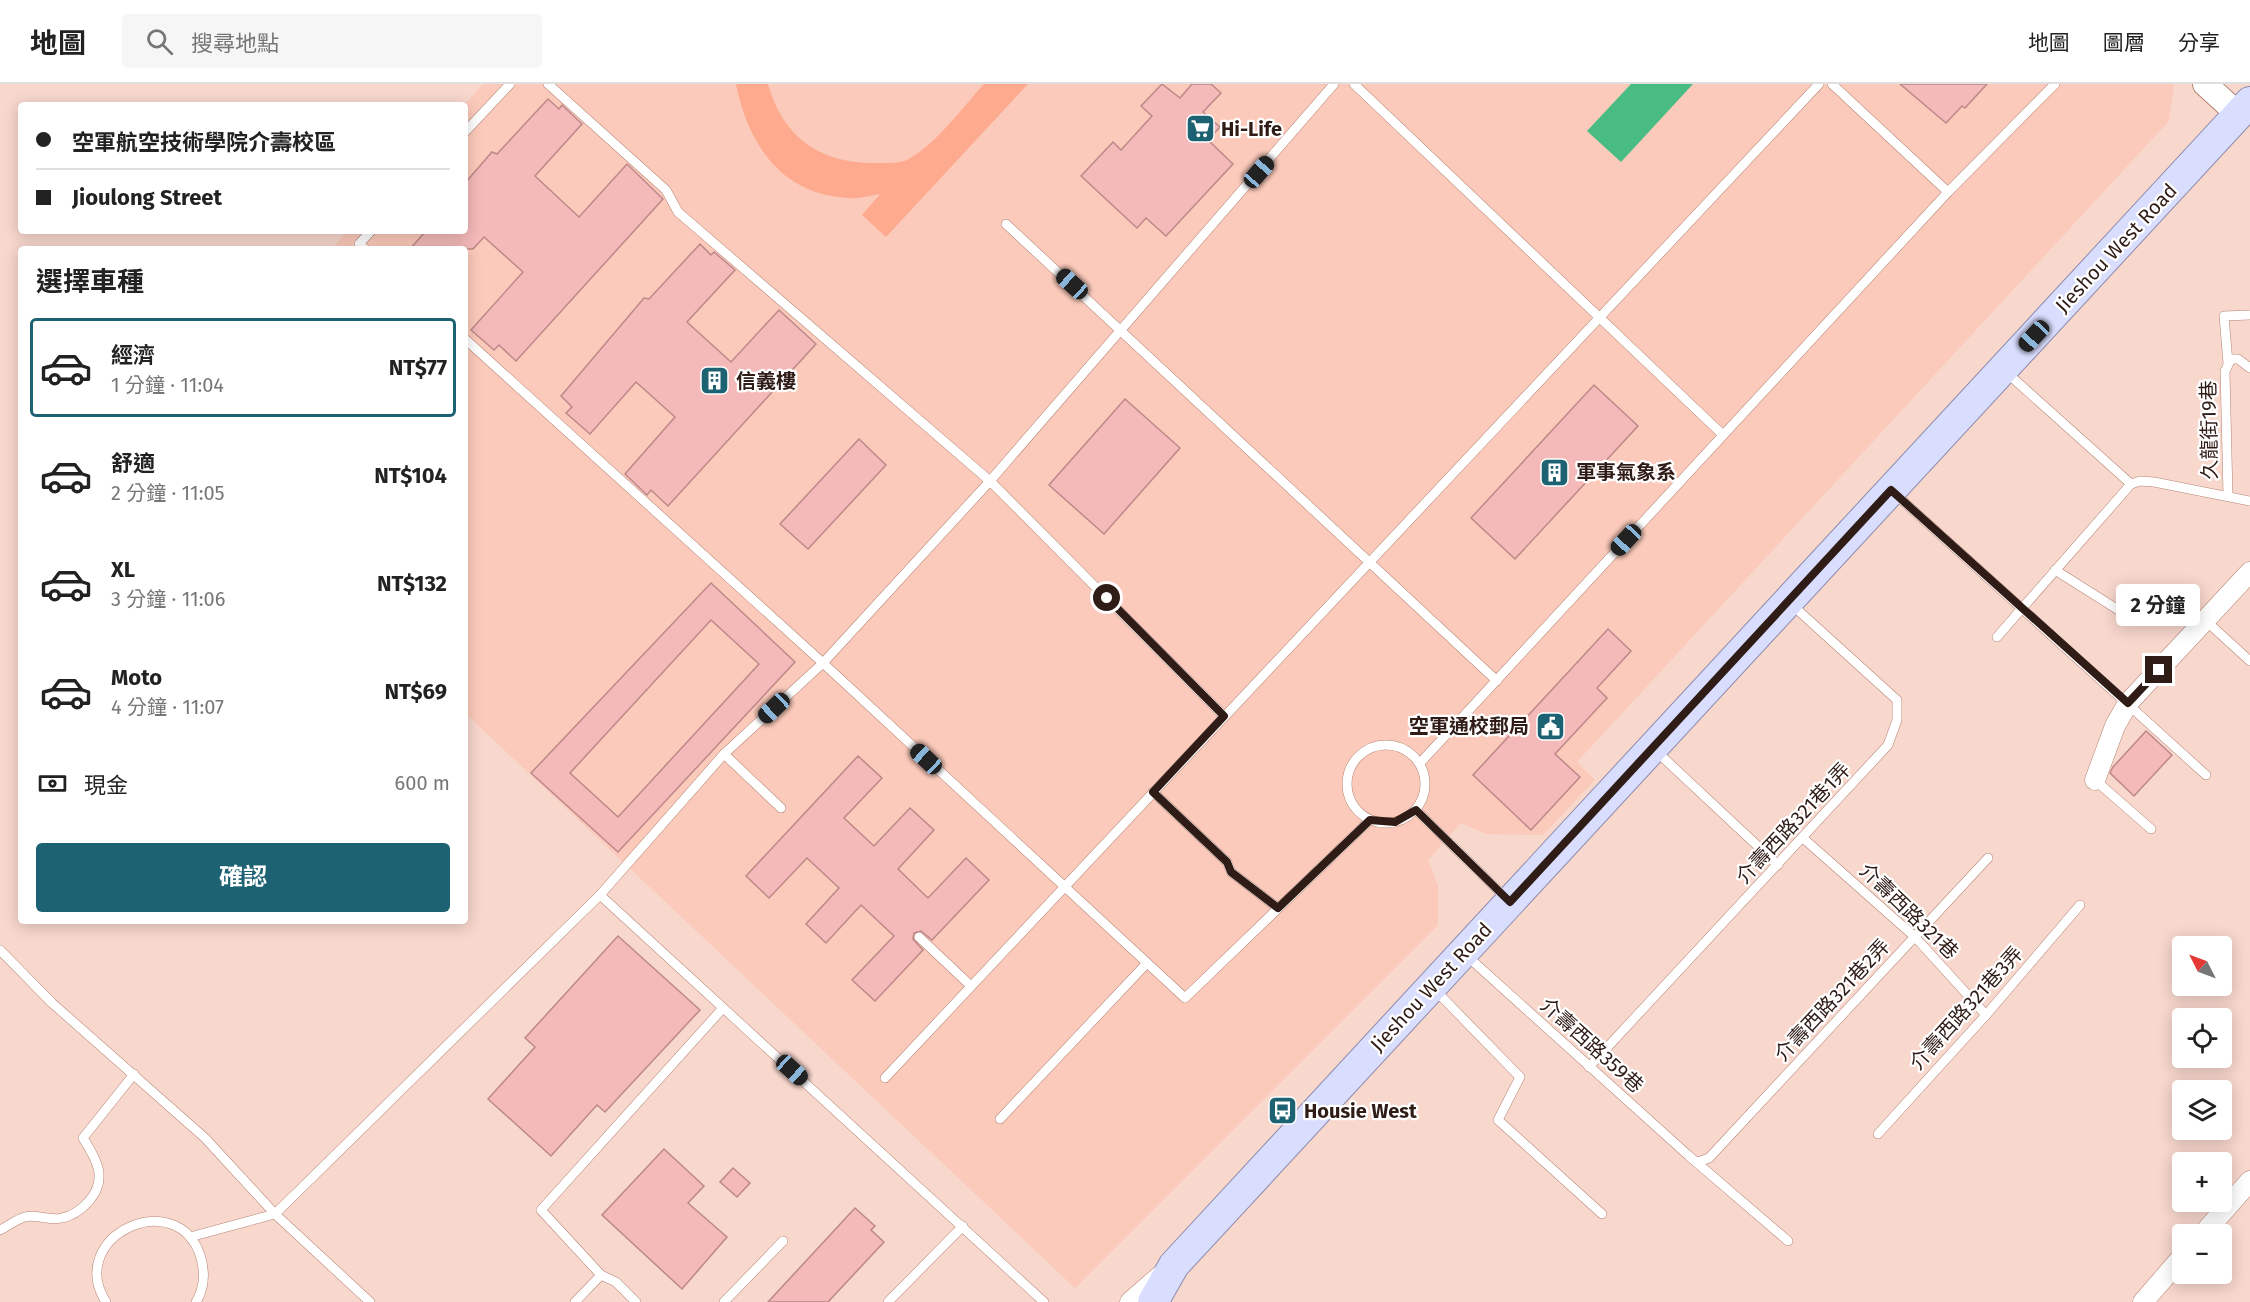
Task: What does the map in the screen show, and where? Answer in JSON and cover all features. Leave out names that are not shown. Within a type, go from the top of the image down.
[{"type":"main road","name":"Jieshou West Road","points":[[1153,1302],[1174,1264],[2003,369],[2246,114]]},
{"type":"street","points":[[2205,84],[2246,114]]},
{"type":"street","points":[[2095,780],[2115,726],[2128,703],[2250,572]]},
{"type":"street","points":[[2212,1224],[2250,1181]]},
{"type":"street","name":"Jieshou West Road","points":[[1130,1302],[1174,1264]]},
{"type":"street","points":[[2143,1302],[2172,1269]]},
{"type":"lane","points":[[468,129],[510,84]]},
{"type":"lane","points":[[548,84],[666,190],[678,212],[990,481],[1224,716]]},
{"type":"lane","points":[[190,1238],[275,1214],[600,895],[724,754],[823,663],[990,481],[1334,84]]},
{"type":"lane","points":[[1354,84],[1724,435]]},
{"type":"lane","points":[[885,1078],[1819,84]]},
{"type":"lane","points":[[1832,84],[1948,192]]},
{"type":"lane","points":[[1420,764],[1948,192],[2055,84]]},
{"type":"lane","points":[[1006,224],[1497,681]]},
{"type":"lane","points":[[361,246],[359,244],[368,234]]},
{"type":"lane","name":"久龍街19巷","points":[[2228,363],[2224,316],[2250,315]]},
{"type":"lane","points":[[468,342],[823,663],[1185,998],[1370,820]]},
{"type":"lane","name":"久龍街19巷","points":[[2228,496],[2225,371],[2231,359],[2238,359],[2250,368]]},
{"type":"lane","points":[[2003,369],[2131,484]]},
{"type":"lane","points":[[1997,637],[2131,484],[2140,481],[2154,482],[2250,501]]},
{"type":"lane","points":[[1891,490],[2206,775]]},
{"type":"lane","points":[[2055,570],[2120,611]]},
{"type":"lane","name":"介壽西路321巷1弄","points":[[1589,1067],[1888,745],[1899,708],[1892,692],[1788,601]]},
{"type":"lane","points":[[2205,620],[2250,661]]},
{"type":"lane","points":[[1380,745],[1400,747],[1412,753],[1420,764],[1426,787],[1416,810],[1395,822],[1370,820],[1359,813],[1351,802],[1347,789],[1348,776],[1353,763],[1362,753],[1380,745]]},
{"type":"lane","points":[[1653,748],[1778,865]]},
{"type":"lane","points":[[724,754],[781,808]]},
{"type":"lane","points":[[2095,780],[2151,829]]},
{"type":"lane","points":[[1153,792],[1227,862],[1231,872],[1278,908]]},
{"type":"lane","points":[[1416,810],[1510,902]]},
{"type":"lane","name":"介壽西路321巷","points":[[1803,838],[1915,937],[1986,1015]]},
{"type":"lane","name":"介壽西路321巷2弄","points":[[1698,1162],[1709,1158],[1988,858]]},
{"type":"lane","points":[[600,895],[1044,1302]]},
{"type":"lane","name":"介壽西路321巷3弄","points":[[1878,1134],[1986,1015],[2080,905]]},
{"type":"lane","points":[[920,937],[971,986]]},
{"type":"lane","points":[[0,950],[52,1003],[205,1138],[275,1214],[370,1302]]},
{"type":"lane","name":"介壽西路359巷","points":[[1463,952],[1589,1067],[1788,1241]]},
{"type":"lane","points":[[1000,1119],[1147,963]]},
{"type":"lane","points":[[1432,986],[1520,1077],[1498,1120],[1602,1214]]},
{"type":"lane","points":[[636,1302],[616,1282],[601,1275],[541,1210],[723,1008]]},
{"type":"lane","points":[[0,1230],[26,1216],[61,1219],[76,1212],[87,1203],[99,1189],[101,1177],[97,1162],[83,1138],[134,1074]]},
{"type":"lane","points":[[106,1302],[98,1277],[100,1258],[108,1242],[122,1230],[139,1222],[158,1221],[175,1227],[190,1238],[199,1251],[204,1267],[203,1283],[196,1302]]},
{"type":"lane","points":[[888,1302],[963,1226]]},
{"type":"lane","points":[[724,1302],[783,1241]]},
{"type":"lane","points":[[575,1302],[601,1275]]},
{"type":"shaded area","points":[[483,84],[2174,84],[2169,121],[1577,762],[1595,780],[1543,835],[1486,834],[1461,823],[1428,860],[1438,886],[1438,925],[1075,1288],[468,716],[468,246],[334,246],[345,234],[468,234],[467,102]]},
{"type":"shaded area","points":[[736,84],[768,84],[774,102],[793,132],[820,152],[854,162],[882,163],[905,161],[920,152],[940,134],[984,84],[1028,84],[886,237],[862,215],[880,194],[851,198],[824,194],[804,187],[786,176],[771,162],[749,127]]},
{"type":"shaded area","points":[[1631,84],[1693,84],[1621,162],[1587,131]]},
{"type":"building","points":[[1162,84],[1180,98],[1192,84],[1211,84],[1221,93],[1203,112],[1220,127],[1208,140],[1233,164],[1166,236],[1146,218],[1137,228],[1081,176],[1113,142],[1121,150],[1152,116],[1141,106]]},
{"type":"building","points":[[1900,84],[1987,84],[1965,108],[1962,106],[1946,123]]},
{"type":"building","points":[[548,99],[559,109],[562,105],[582,124],[535,176],[579,217],[627,164],[663,199],[516,361],[499,345],[494,350],[471,330],[523,272],[484,237],[473,249],[468,249],[468,246],[413,246],[423,234],[468,234],[468,180],[492,152],[497,154]]},
{"type":"building","name":"信義樓","points":[[700,244],[711,255],[714,252],[735,270],[687,322],[731,362],[779,310],[816,344],[668,506],[651,490],[647,495],[625,474],[675,417],[636,382],[590,434],[566,413],[572,407],[561,396],[644,298],[649,299]]},
{"type":"building","name":"軍事氣象系","points":[[1594,385],[1638,426],[1515,559],[1471,518]]},
{"type":"building","points":[[1125,399],[1180,448],[1104,534],[1049,485]]},
{"type":"building","points":[[859,439],[886,465],[808,549],[780,524]]},
{"type":"building","points":[[711,583],[795,662],[618,852],[531,773]],"holes":[[[711,620],[759,664],[618,817],[570,773]]]},
{"type":"building","name":"空軍通校郵局","points":[[1608,629],[1631,651],[1597,688],[1607,698],[1555,754],[1580,777],[1531,830],[1473,775]]},
{"type":"building","points":[[2146,731],[2172,755],[2134,796],[2110,773]]},
{"type":"building","points":[[858,756],[882,778],[844,818],[874,846],[910,808],[934,830],[898,869],[928,898],[966,858],[989,880],[932,940],[921,931],[914,933],[913,939],[923,950],[875,1001],[852,980],[894,936],[861,905],[826,943],[806,924],[839,888],[807,858],[769,898],[746,876]]},
{"type":"building","points":[[618,936],[700,1010],[605,1112],[597,1105],[551,1156],[488,1099],[535,1047],[525,1038]]},
{"type":"building","points":[[664,1149],[704,1186],[688,1203],[727,1237],[682,1289],[602,1215]]},
{"type":"building","points":[[733,1168],[750,1183],[737,1197],[720,1182]]},
{"type":"building","points":[[855,1208],[875,1226],[871,1230],[884,1242],[828,1302],[768,1302]]},
{"type":"place","name":"Hi-Life","points":[[1200,129]]},
{"type":"place","name":"信義樓","points":[[715,381]]},
{"type":"place","name":"軍事氣象系","points":[[1555,472]]},
{"type":"place","name":"空軍通校郵局","points":[[1550,726]]},
{"type":"place","name":"Housie West","points":[[1283,1111]]},
{"type":"route","points":[[1107,598],[1224,716],[1153,792],[1227,862],[1231,872],[1278,908],[1370,820],[1382,823],[1395,822],[1406,818],[1416,810],[1510,902],[1891,490],[2128,703],[2159,670]]}]
